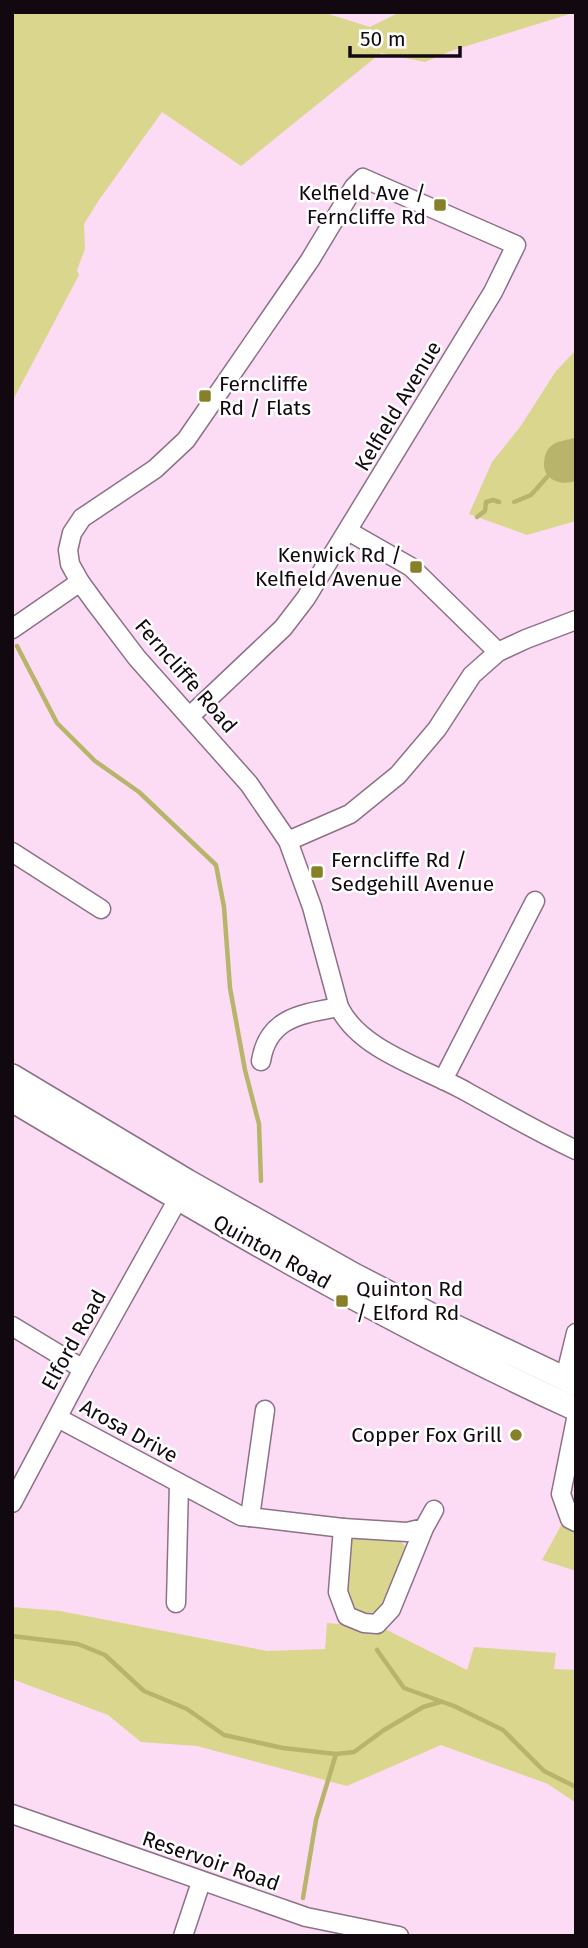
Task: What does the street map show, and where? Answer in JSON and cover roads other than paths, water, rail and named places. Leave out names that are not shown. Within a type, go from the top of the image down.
[{"type":"street","name":"Kelfield Avenue","points":[[190,716],[283,628],[306,598],[493,292],[516,246],[363,178],[354,187]]},
{"type":"street","name":"Ferncliffe Road","points":[[354,187],[310,260],[186,440],[155,469],[82,518],[72,533],[68,550],[70,564],[80,582],[137,658],[249,783],[288,841],[312,906],[339,1007],[346,1021],[383,1050],[576,1150]]},
{"type":"street","points":[[348,531],[411,567],[498,652]]},
{"type":"street","points":[[12,629],[80,582]]},
{"type":"street","points":[[288,841],[350,814],[398,775],[437,729],[472,675],[498,652],[576,620]]},
{"type":"street","points":[[12,852],[102,909]]},
{"type":"street","points":[[443,1080],[536,901]]},
{"type":"street","points":[[258,1048],[290,1018],[339,1007]]},
{"type":"street","name":"Quinton Road","points":[[12,1076],[183,1190]]},
{"type":"street","name":"Quinton Road","points":[[12,1100],[183,1190],[354,1275],[538,1380],[576,1409]]},
{"type":"street","name":"Elford Road","points":[[12,1503],[183,1190]]},
{"type":"street","points":[[12,1326],[83,1369]]},
{"type":"street","points":[[570,1381],[575,1341]]},
{"type":"street","name":"Quinton Road","points":[[538,1380],[570,1381]]},
{"type":"street","points":[[250,1517],[265,1410]]},
{"type":"street","name":"Arosa Drive","points":[[58,1418],[241,1516],[343,1528],[407,1532],[424,1528]]},
{"type":"street","points":[[576,1419],[561,1494],[570,1519],[576,1522]]},
{"type":"street","name":"Arosa Drive","points":[[176,1603],[179,1484]]},
{"type":"street","points":[[343,1528],[338,1592],[340,1601],[347,1616],[377,1625],[391,1609],[434,1510]]},
{"type":"street","name":"Reservoir Road","points":[[12,1814],[306,1917],[399,1936]]},
{"type":"street","points":[[183,1936],[201,1882]]},
{"type":"waterway","points":[[514,502],[531,495],[547,477]]},
{"type":"waterway","points":[[477,517],[485,511],[486,502],[499,502]]},
{"type":"waterway","points":[[17,646],[57,723],[95,761],[139,792],[216,865],[224,907],[230,988],[245,1070],[259,1124],[261,1181]]},
{"type":"waterway","points":[[12,1636],[78,1644],[105,1655],[144,1691],[187,1709],[224,1735],[283,1748],[336,1754],[354,1752],[423,1707],[440,1702]]},
{"type":"waterway","points":[[377,1650],[404,1688],[454,1706],[503,1730],[544,1771],[576,1787]]},
{"type":"waterway","points":[[303,1898],[316,1820],[336,1754]]},
{"type":"place","name":"Kelfield Ave / Ferncliffe Rd","points":[[440,205]]},
{"type":"place","name":"Ferncliffe Rd / Flats","points":[[205,396]]},
{"type":"place","name":"Kenwick Rd / Kelfield Avenue","points":[[416,567]]},
{"type":"place","name":"Ferncliffe Rd / Sedgehill Avenue","points":[[317,872]]},
{"type":"place","name":"Quinton Rd / Elford Rd","points":[[342,1301]]},
{"type":"place","name":"Copper Fox Grill","points":[[516,1435]]}]
